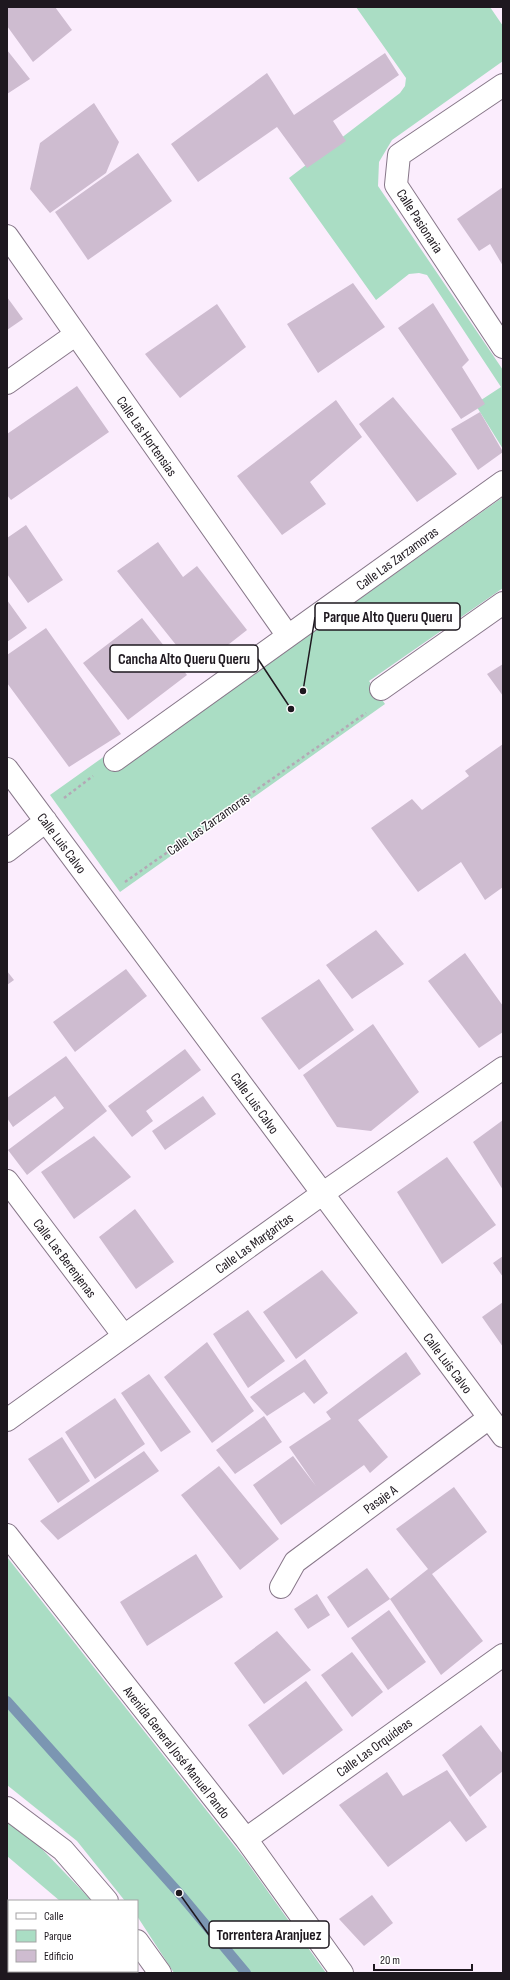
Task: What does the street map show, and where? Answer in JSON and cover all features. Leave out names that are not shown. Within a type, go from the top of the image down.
[{"type":"street","name":"Calle Pasionaria","points":[[503,84],[399,155],[396,185],[503,347]]},
{"type":"street","name":"Calle Las Hortensias","points":[[7,236],[75,335],[288,636]]},
{"type":"street","points":[[7,383],[75,335]]},
{"type":"street","name":"Calle Las Zarzamoras","points":[[115,760],[503,482]]},
{"type":"street","points":[[381,689],[503,603]]},
{"type":"street","name":"Calle Luis Calvo","points":[[7,768],[503,1436]]},
{"type":"street","points":[[7,851],[46,821]]},
{"type":"street","name":"Calle Las Margaritas","points":[[7,1420],[322,1194],[503,1068]]},
{"type":"street","name":"Calle Las Berenjenas","points":[[7,1181],[124,1336]]},
{"type":"street","name":"Pasaje A","points":[[280,1587],[295,1562],[489,1418]]},
{"type":"street","name":"Avenida General José Manuel Pando","points":[[7,1535],[246,1839],[342,1973]]},
{"type":"street","name":"Calle Las Orquídeas","points":[[246,1839],[503,1655]]},
{"type":"street","points":[[7,1808],[63,1850],[106,1900]]},
{"type":"street","points":[[140,1953],[160,1973]]},
{"type":"path","name":"Calle Las Zarzamoras","points":[[137,874],[383,701],[381,689]]},
{"type":"green space","points":[[356,7],[490,7],[503,26],[503,61],[392,140],[379,162],[378,186],[503,370],[503,449],[475,404],[501,387],[427,275],[419,273],[409,274],[376,300],[289,178],[400,93],[405,86],[406,78]]},
{"type":"green space","points":[[503,497],[503,588],[369,681],[385,704],[120,892],[50,795],[109,753],[121,769]]},
{"type":"green space","points":[[7,1557],[244,1858],[326,1973],[174,1973],[138,1918],[138,1900],[124,1900],[77,1841],[7,1785]]},
{"type":"green space","points":[[7,1821],[40,1847],[91,1900],[59,1900],[7,1856]]},
{"type":"building","points":[[7,7],[55,7],[72,30],[33,62],[7,26]]},
{"type":"building","points":[[7,50],[30,79],[7,94]]},
{"type":"building","points":[[385,53],[399,75],[333,121],[346,141],[307,168],[277,127],[198,182],[171,144],[267,73],[294,115]]},
{"type":"building","points":[[94,103],[119,142],[106,173],[50,213],[30,189],[40,143]]},
{"type":"building","points":[[138,153],[172,201],[88,260],[55,212]]},
{"type":"building","points":[[503,187],[503,266],[490,244],[479,251],[457,219]]},
{"type":"building","points":[[353,283],[385,327],[318,373],[287,324]]},
{"type":"building","points":[[7,297],[23,319],[7,330]]},
{"type":"building","points":[[433,303],[469,360],[462,367],[485,404],[461,419],[398,328]]},
{"type":"building","points":[[217,304],[246,347],[180,398],[145,354]]},
{"type":"building","points":[[77,386],[109,432],[11,500],[7,495],[7,434]]},
{"type":"building","points":[[393,397],[457,474],[417,502],[359,424]]},
{"type":"building","points":[[336,400],[362,437],[310,482],[326,504],[282,535],[237,476]]},
{"type":"building","points":[[480,412],[503,452],[478,470],[451,429]]},
{"type":"building","points":[[26,525],[63,580],[28,603],[7,574],[7,538]]},
{"type":"building","points":[[158,542],[183,577],[197,566],[247,630],[196,670],[117,571]]},
{"type":"building","points":[[7,600],[27,628],[7,642]]},
{"type":"building","points":[[142,618],[187,675],[128,720],[83,663]]},
{"type":"building","points":[[46,628],[121,734],[69,767],[7,683],[7,655]]},
{"type":"building","points":[[503,664],[503,696],[487,674]]},
{"type":"building","points":[[503,744],[503,887],[485,900],[461,862],[418,892],[371,828],[412,799],[422,810],[469,776],[465,771]]},
{"type":"building","points":[[376,930],[404,964],[352,999],[326,965]]},
{"type":"building","points":[[465,953],[503,1006],[503,1032],[479,1048],[428,981]]},
{"type":"building","points":[[126,969],[147,996],[75,1052],[53,1022]]},
{"type":"building","points":[[7,971],[14,980],[7,985]]},
{"type":"building","points":[[319,979],[354,1030],[299,1070],[261,1018]]},
{"type":"building","points":[[373,1024],[419,1092],[371,1131],[337,1127],[303,1075]]},
{"type":"building","points":[[185,1049],[201,1070],[146,1111],[153,1121],[132,1137],[108,1106]]},
{"type":"building","points":[[66,1056],[107,1111],[27,1175],[8,1150],[64,1108],[55,1096],[13,1127],[7,1118],[7,1098]]},
{"type":"building","points":[[203,1096],[216,1114],[165,1150],[152,1131]]},
{"type":"building","points":[[503,1120],[503,1190],[473,1142]]},
{"type":"building","points":[[94,1136],[131,1177],[74,1219],[41,1172]]},
{"type":"building","points":[[447,1157],[496,1225],[442,1264],[397,1192]]},
{"type":"building","points":[[135,1209],[174,1262],[136,1289],[99,1237]]},
{"type":"building","points":[[503,1256],[503,1277],[493,1263]]},
{"type":"building","points":[[322,1270],[358,1313],[296,1359],[263,1312]]},
{"type":"building","points":[[503,1302],[503,1347],[482,1317]]},
{"type":"building","points":[[248,1310],[285,1361],[248,1388],[213,1334]]},
{"type":"building","points":[[207,1342],[254,1411],[212,1443],[164,1377]]},
{"type":"building","points":[[406,1352],[421,1374],[358,1420],[388,1457],[370,1473],[364,1465],[281,1525],[253,1485],[293,1456],[316,1486],[289,1447],[331,1419],[326,1412]]},
{"type":"building","points":[[305,1359],[328,1393],[314,1404],[304,1392],[267,1416],[250,1397]]},
{"type":"building","points":[[149,1374],[191,1432],[161,1452],[121,1393]]},
{"type":"building","points":[[115,1398],[145,1444],[95,1479],[65,1432]]},
{"type":"building","points":[[264,1416],[282,1442],[235,1474],[216,1450]]},
{"type":"building","points":[[62,1437],[90,1481],[58,1503],[28,1459]]},
{"type":"building","points":[[144,1451],[159,1471],[58,1540],[40,1521]]},
{"type":"building","points":[[219,1466],[279,1539],[240,1570],[181,1495]]},
{"type":"building","points":[[454,1487],[487,1532],[432,1574],[483,1641],[441,1675],[390,1599],[428,1569],[396,1529]]},
{"type":"building","points":[[196,1554],[223,1597],[147,1646],[120,1602]]},
{"type":"building","points":[[367,1568],[390,1599],[348,1628],[327,1597]]},
{"type":"building","points":[[317,1594],[330,1615],[308,1629],[294,1609]]},
{"type":"building","points":[[389,1610],[426,1662],[388,1690],[351,1638]]},
{"type":"building","points":[[277,1631],[311,1670],[264,1704],[234,1663]]},
{"type":"building","points":[[352,1652],[383,1692],[352,1717],[321,1675]]},
{"type":"building","points":[[306,1681],[343,1730],[283,1775],[248,1725]]},
{"type":"building","points":[[481,1725],[503,1754],[503,1771],[470,1797],[442,1755]]},
{"type":"building","points":[[447,1770],[487,1827],[466,1842],[450,1821],[388,1867],[339,1805],[387,1772],[403,1796]]},
{"type":"building","points":[[372,1895],[393,1923],[364,1946],[339,1919]]},
{"type":"building","points":[[34,1972],[70,1972],[68,1973]]},
{"type":"waterway","points":[[7,1701],[179,1893],[246,1973]]},
{"type":"place","name":"Parque Alto Queru Queru","points":[[303,691]]},
{"type":"place","name":"Cancha Alto Queru Queru","points":[[291,709]]},
{"type":"place","name":"Torrentera Aranjuez","points":[[179,1893]]}]
